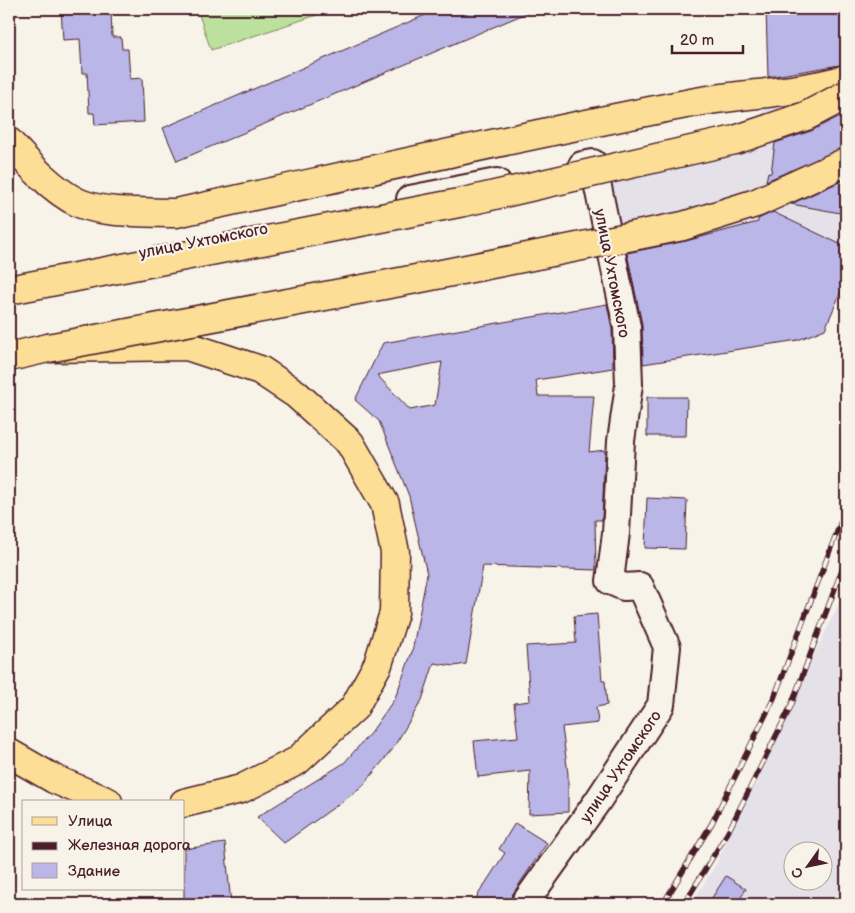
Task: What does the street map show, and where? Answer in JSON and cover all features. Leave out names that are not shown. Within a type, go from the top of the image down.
[{"type":"main road","points":[[9,142],[36,173],[79,203],[112,210],[176,213],[688,103],[780,90],[816,88],[846,79]]},
{"type":"main road","points":[[9,290],[464,202],[735,140],[806,116],[846,95]]},
{"type":"main road","points":[[9,356],[683,226],[756,202],[846,162]]},
{"type":"main road","points":[[48,348],[186,346],[260,370],[296,394],[350,442],[385,504],[395,552],[394,613],[378,664],[354,708],[296,761],[241,790],[185,803]]},
{"type":"main road","points":[[9,753],[54,779],[103,800]]},
{"type":"street","name":"улица Ухтомского","points":[[9,278],[593,163],[626,328],[629,385],[621,441],[616,533],[610,581],[624,587],[640,586],[667,647],[661,705],[597,802],[524,904]]},
{"type":"shaded area","points":[[766,9],[846,9],[846,284],[844,282],[825,329],[798,340],[641,364],[619,254],[610,177],[758,133],[768,82]]},
{"type":"shaded area","points":[[846,588],[846,904],[691,904],[715,866]]},
{"type":"green space","points":[[197,9],[335,9],[211,50]]},
{"type":"building","points":[[61,9],[111,9],[112,37],[121,37],[122,49],[128,49],[130,79],[142,78],[144,122],[95,125],[94,113],[89,113],[87,73],[82,73],[80,39],[63,40]]},
{"type":"building","points":[[439,9],[536,9],[177,161],[163,128]]},
{"type":"building","points":[[766,9],[846,9],[846,64],[768,77]]},
{"type":"building","points":[[846,113],[846,147],[766,181],[768,172],[771,173],[775,143],[811,131]]},
{"type":"building","points":[[846,179],[846,214],[791,204]]},
{"type":"building","points":[[773,212],[846,247],[846,280],[825,329],[798,340],[643,364],[642,324],[627,253],[686,241],[758,222],[758,219]]},
{"type":"building","points":[[607,304],[612,329],[613,368],[536,380],[538,396],[594,396],[589,452],[605,450],[602,520],[595,520],[596,570],[483,566],[466,664],[454,666],[434,663],[422,700],[392,750],[361,788],[284,843],[257,817],[344,763],[372,731],[395,698],[412,652],[427,574],[409,496],[379,421],[355,400],[383,343]],"holes":[[[442,362],[435,405],[410,410],[377,375]]]},
{"type":"building","points":[[647,397],[687,397],[686,436],[647,436]]},
{"type":"building","points":[[647,498],[687,500],[685,549],[645,548]]},
{"type":"building","points":[[597,614],[602,681],[605,681],[607,705],[596,707],[598,723],[562,727],[568,774],[568,812],[529,814],[530,771],[478,777],[474,741],[518,737],[514,703],[530,701],[526,646],[576,643],[574,616]]},
{"type":"building","points":[[515,823],[547,843],[512,895],[509,904],[472,904],[505,853],[499,849]]},
{"type":"building","points":[[225,843],[231,904],[184,904],[185,849]]},
{"type":"building","points":[[726,876],[746,889],[737,904],[708,904]]},
{"type":"railway","points":[[663,904],[712,823],[774,698],[846,508]]},
{"type":"railway","points":[[684,904],[728,832],[791,706],[846,559]]}]
